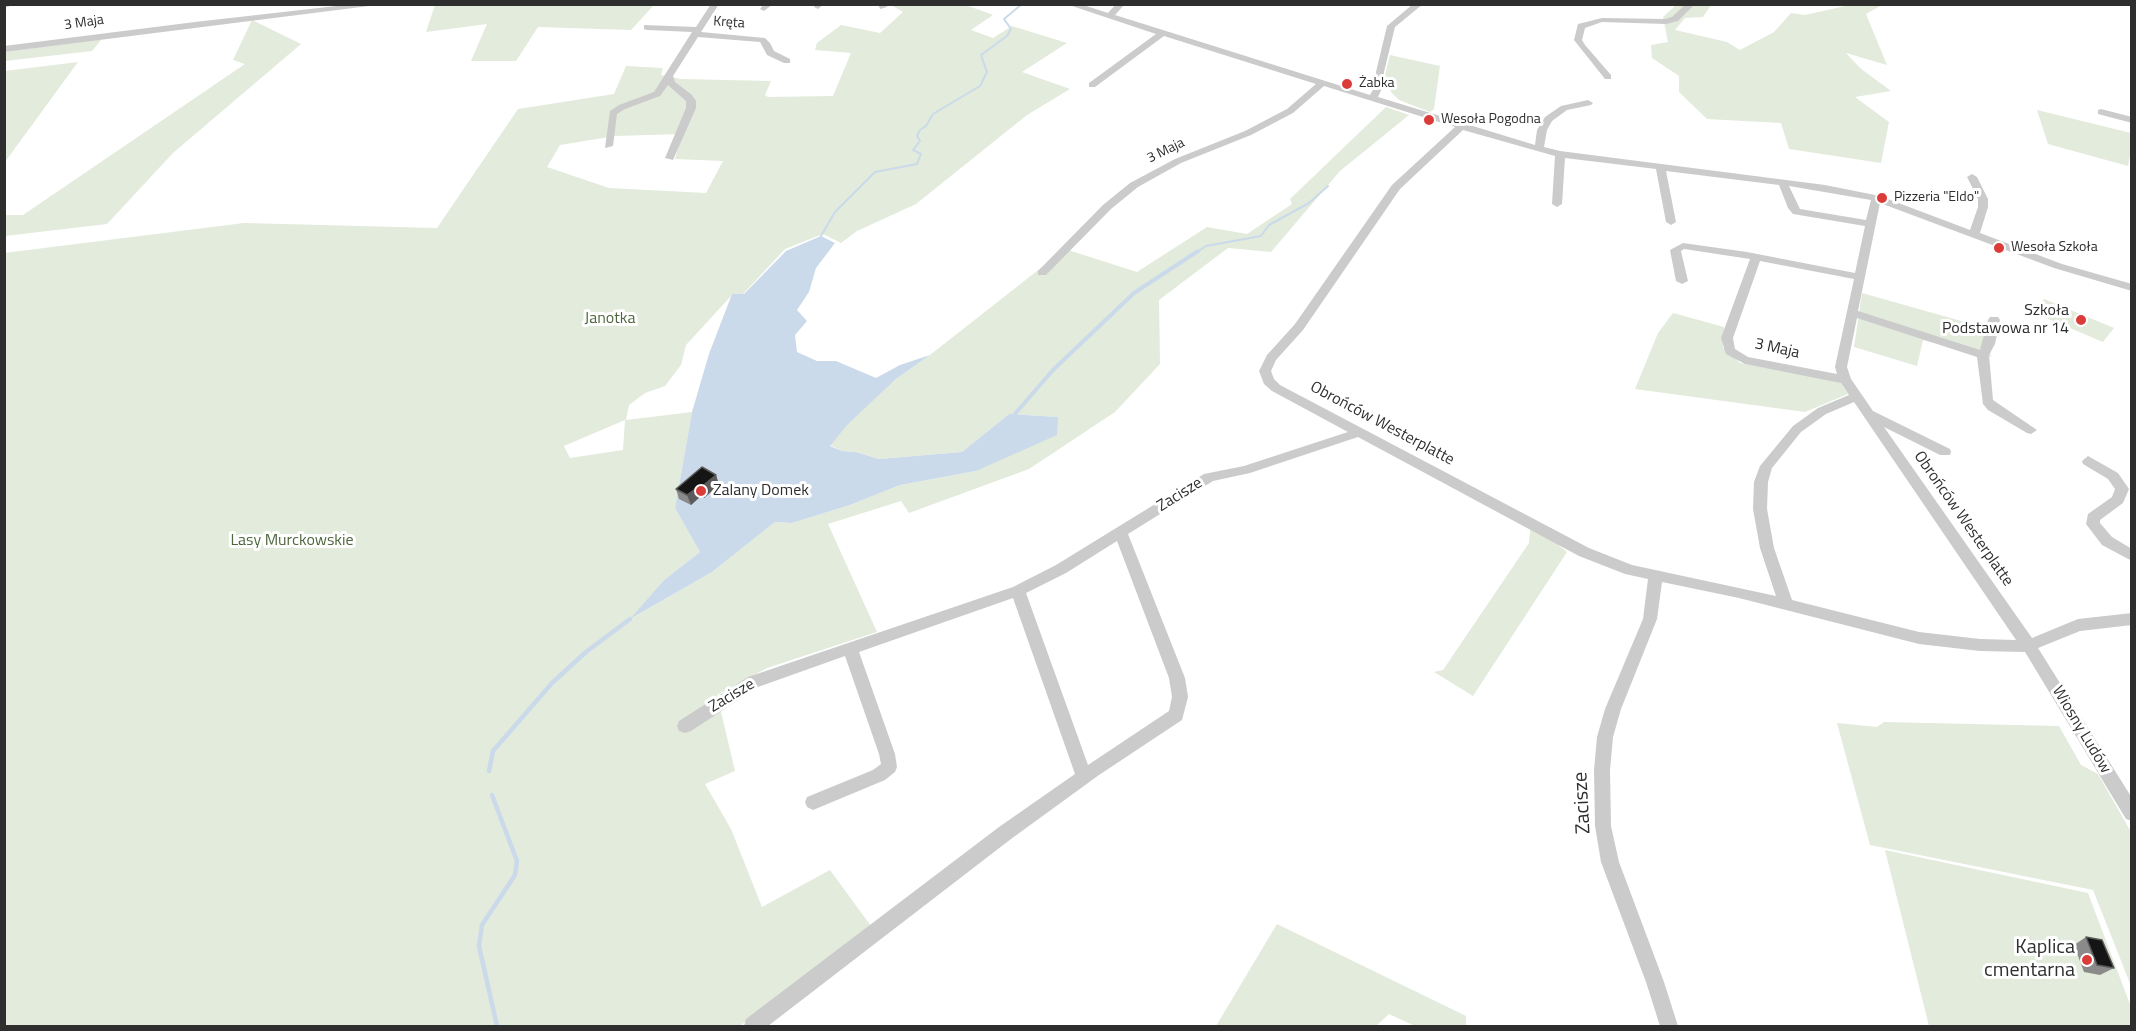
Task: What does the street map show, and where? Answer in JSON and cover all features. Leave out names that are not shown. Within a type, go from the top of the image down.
[{"type":"street","points":[[4,6],[12,4]]},
{"type":"street","name":"3 Maja","points":[[4,49],[195,24],[381,4]]},
{"type":"street","name":"Kręta","points":[[608,146],[613,112],[657,94],[715,4]]},
{"type":"street","points":[[1070,4],[1539,149],[1560,154],[1783,183],[1876,198],[2058,266],[2132,288]]},
{"type":"street","points":[[1109,17],[1120,4]]},
{"type":"street","points":[[1372,99],[1380,84],[1380,72],[1391,26],[1419,4]]},
{"type":"street","points":[[1608,78],[1581,46],[1578,40],[1581,26],[1602,20],[1666,22],[1675,19],[1691,4]]},
{"type":"street","name":"Kręta","points":[[647,27],[762,40],[770,53],[787,61]]},
{"type":"street","points":[[1092,85],[1162,33]]},
{"type":"street","points":[[669,77],[671,83],[691,101],[691,108],[670,158]]},
{"type":"street","name":"3 Maja","points":[[1042,273],[1107,207],[1134,185],[1178,161],[1248,133],[1290,111],[1322,83]]},
{"type":"street","points":[[1539,149],[1542,130],[1548,119],[1564,108],[1588,103]]},
{"type":"street","points":[[2102,112],[2132,120]]},
{"type":"street","name":"Obrońców Westerplatte","points":[[1462,126],[1396,187],[1299,327],[1271,358],[1265,370],[1268,381],[1276,388],[1584,552],[1630,570],[1786,603],[1918,638],[1980,645],[2030,646],[2078,625],[2132,619]]},
{"type":"street","points":[[1557,204],[1560,154]]},
{"type":"street","points":[[1661,168],[1671,222]]},
{"type":"street","points":[[1972,177],[1983,199],[1983,207],[1974,234]]},
{"type":"street","points":[[1783,183],[1793,208],[1797,212],[1871,224]]},
{"type":"street","points":[[1786,603],[1767,548],[1760,509],[1761,482],[1766,466],[1797,429],[1850,388],[1841,368],[1876,198]]},
{"type":"street","points":[[1682,281],[1675,249],[1677,247],[1756,257],[1860,278]]},
{"type":"street","name":"3 Maja","points":[[1756,257],[1727,338],[1730,351],[1745,360],[1850,388]]},
{"type":"street","points":[[1852,313],[1983,355]]},
{"type":"street","points":[[1994,320],[1989,344],[1983,355],[1987,401],[1992,407],[2031,430]]},
{"type":"street","name":"Obrońców Westerplatte","points":[[1850,388],[2030,646]]},
{"type":"street","name":"Obrońców Westerplatte","points":[[1867,413],[1945,452]]},
{"type":"street","name":"Zacisze","points":[[685,726],[753,682],[1018,591],[1061,569],[1209,477],[1245,470],[1357,433]]},
{"type":"street","points":[[2088,461],[2113,476],[2122,489],[2118,500],[2093,518],[2093,524],[2108,541],[2132,556]]},
{"type":"street","points":[[753,1026],[996,841],[1084,777],[1176,715],[1180,697],[1177,678],[1121,532]]},
{"type":"street","name":"Zacisze","points":[[1656,576],[1650,619],[1613,709],[1605,737],[1602,770],[1603,826],[1610,862],[1669,1026]]},
{"type":"street","points":[[1018,591],[1084,777]]},
{"type":"street","name":"Wiosny Ludów","points":[[2030,646],[2132,814]]},
{"type":"street","points":[[813,802],[879,776],[889,767],[887,754],[850,648]]},
{"type":"green space","points":[[435,4],[654,5],[631,30],[538,27],[516,61],[471,61],[487,24],[426,32]]},
{"type":"green space","name":"Lasy Murckowskie","points":[[891,5],[966,5],[993,15],[971,30],[993,38],[1012,26],[1067,43],[1022,72],[1070,89],[1027,115],[916,204],[857,231],[841,243],[823,234],[785,249],[743,294],[732,295],[686,345],[681,365],[665,386],[645,393],[629,405],[626,420],[692,412],[675,508],[700,552],[664,580],[632,618],[712,572],[775,522],[792,523],[850,505],[900,485],[976,471],[1058,417],[1009,414],[962,452],[879,459],[856,452],[842,451],[830,445],[846,425],[896,379],[1065,249],[1137,272],[1207,227],[1247,234],[1292,204],[1290,199],[1386,107],[1409,115],[1340,171],[1271,252],[1228,248],[1159,300],[1160,364],[1115,412],[1029,469],[909,513],[901,501],[828,524],[877,632],[767,668],[717,695],[735,771],[705,784],[731,829],[762,907],[830,870],[871,926],[740,1026],[5,1026],[4,253],[244,223],[437,228],[518,109],[614,94],[626,66],[663,68],[661,75],[681,79],[771,81],[765,95],[768,97],[833,96],[851,53],[815,50],[817,43],[841,25],[880,33],[903,12]],"holes":[[[682,134],[675,159],[723,161],[706,193],[609,188],[547,167],[560,145],[615,136]],[[625,420],[623,450],[570,458],[564,446]]]},
{"type":"green space","points":[[1676,5],[1711,5],[1703,17],[1685,18],[1675,30],[1727,42],[1740,50],[1774,32],[1791,13],[1805,15],[1850,5],[1882,5],[1866,14],[1887,65],[1846,53],[1860,68],[1891,91],[1855,97],[1889,122],[1881,163],[1789,149],[1781,123],[1707,119],[1679,92],[1679,76],[1652,58],[1651,45],[1668,42],[1663,17]]},
{"type":"green space","points":[[252,20],[301,44],[173,153],[107,224],[5,236],[4,215],[23,215],[245,64],[233,60]]},
{"type":"green space","points":[[102,39],[92,51],[5,61],[4,52]]},
{"type":"green space","points":[[1390,55],[1440,66],[1434,109],[1430,112],[1399,100],[1391,92],[1385,75]]},
{"type":"green space","points":[[78,62],[5,162],[5,71]]},
{"type":"green space","points":[[2037,110],[2131,133],[2128,166],[2048,144]]},
{"type":"green space","points":[[1862,293],[1986,328],[1991,357],[1923,340],[1917,366],[1854,347]]},
{"type":"green space","points":[[2044,299],[2114,328],[2103,342],[2032,312]]},
{"type":"green space","points":[[1673,313],[1724,327],[1723,347],[1740,363],[1840,382],[1848,394],[1805,412],[1635,389],[1658,333]]},
{"type":"green space","points":[[1531,522],[1567,552],[1473,696],[1434,672],[1443,670],[1529,543]]},
{"type":"green space","points":[[1884,722],[2059,726],[2081,765],[2098,774],[2131,832],[2131,986],[2093,890],[1870,845],[1837,723],[1877,727]]},
{"type":"green space","points":[[1885,850],[2088,893],[2131,1007],[2131,1026],[1929,1026]]},
{"type":"green space","points":[[1277,924],[1466,1016],[1466,1026],[1415,1026],[1389,1014],[1376,1026],[1216,1026]]},
{"type":"water","points":[[821,236],[835,243],[816,268],[809,292],[797,310],[807,321],[795,335],[797,352],[817,361],[836,361],[876,378],[900,365],[930,355],[896,379],[847,425],[830,446],[879,459],[962,452],[1009,414],[1058,417],[1057,435],[976,471],[900,485],[850,505],[792,523],[775,522],[712,572],[630,619],[664,580],[700,552],[675,508],[692,412],[709,354],[732,294],[744,294],[786,251]]},
{"type":"building","points":[[702,467],[716,475],[687,495],[676,489]]},
{"type":"building","points":[[2086,937],[2102,940],[2114,968],[2097,965]]},
{"type":"waterway","points":[[821,236],[835,212],[875,172],[917,164],[921,154],[913,150],[920,141],[917,136],[920,130],[926,126],[933,114],[980,86],[987,72],[981,55],[1007,36],[1011,29],[1004,19],[1022,4]]},
{"type":"waterway","points":[[1196,253],[1206,246],[1261,236],[1269,225],[1309,203],[1328,186]]},
{"type":"waterway","points":[[1014,415],[1053,370],[1134,293],[1198,251]]},
{"type":"waterway","points":[[489,771],[493,751],[552,683],[586,652],[630,619]]},
{"type":"waterway","points":[[492,795],[517,861],[515,875],[482,925],[479,946],[497,1026]]},
{"type":"place","name":"Żabka","points":[[1347,84]]},
{"type":"place","name":"Wesoła Pogodna","points":[[1429,120]]},
{"type":"place","name":"Pizzeria \"Eldo\"","points":[[1882,198]]},
{"type":"place","name":"Wesoła Szkoła","points":[[1999,248]]},
{"type":"place","name":"Szkoła Podstawowa nr 14","points":[[2081,320]]},
{"type":"place","name":"Zalany Domek","points":[[701,491]]},
{"type":"place","name":"Kaplica cmentarna","points":[[2087,960]]},
{"type":"park label","name":"Janotka","points":[[610,319]]}]
